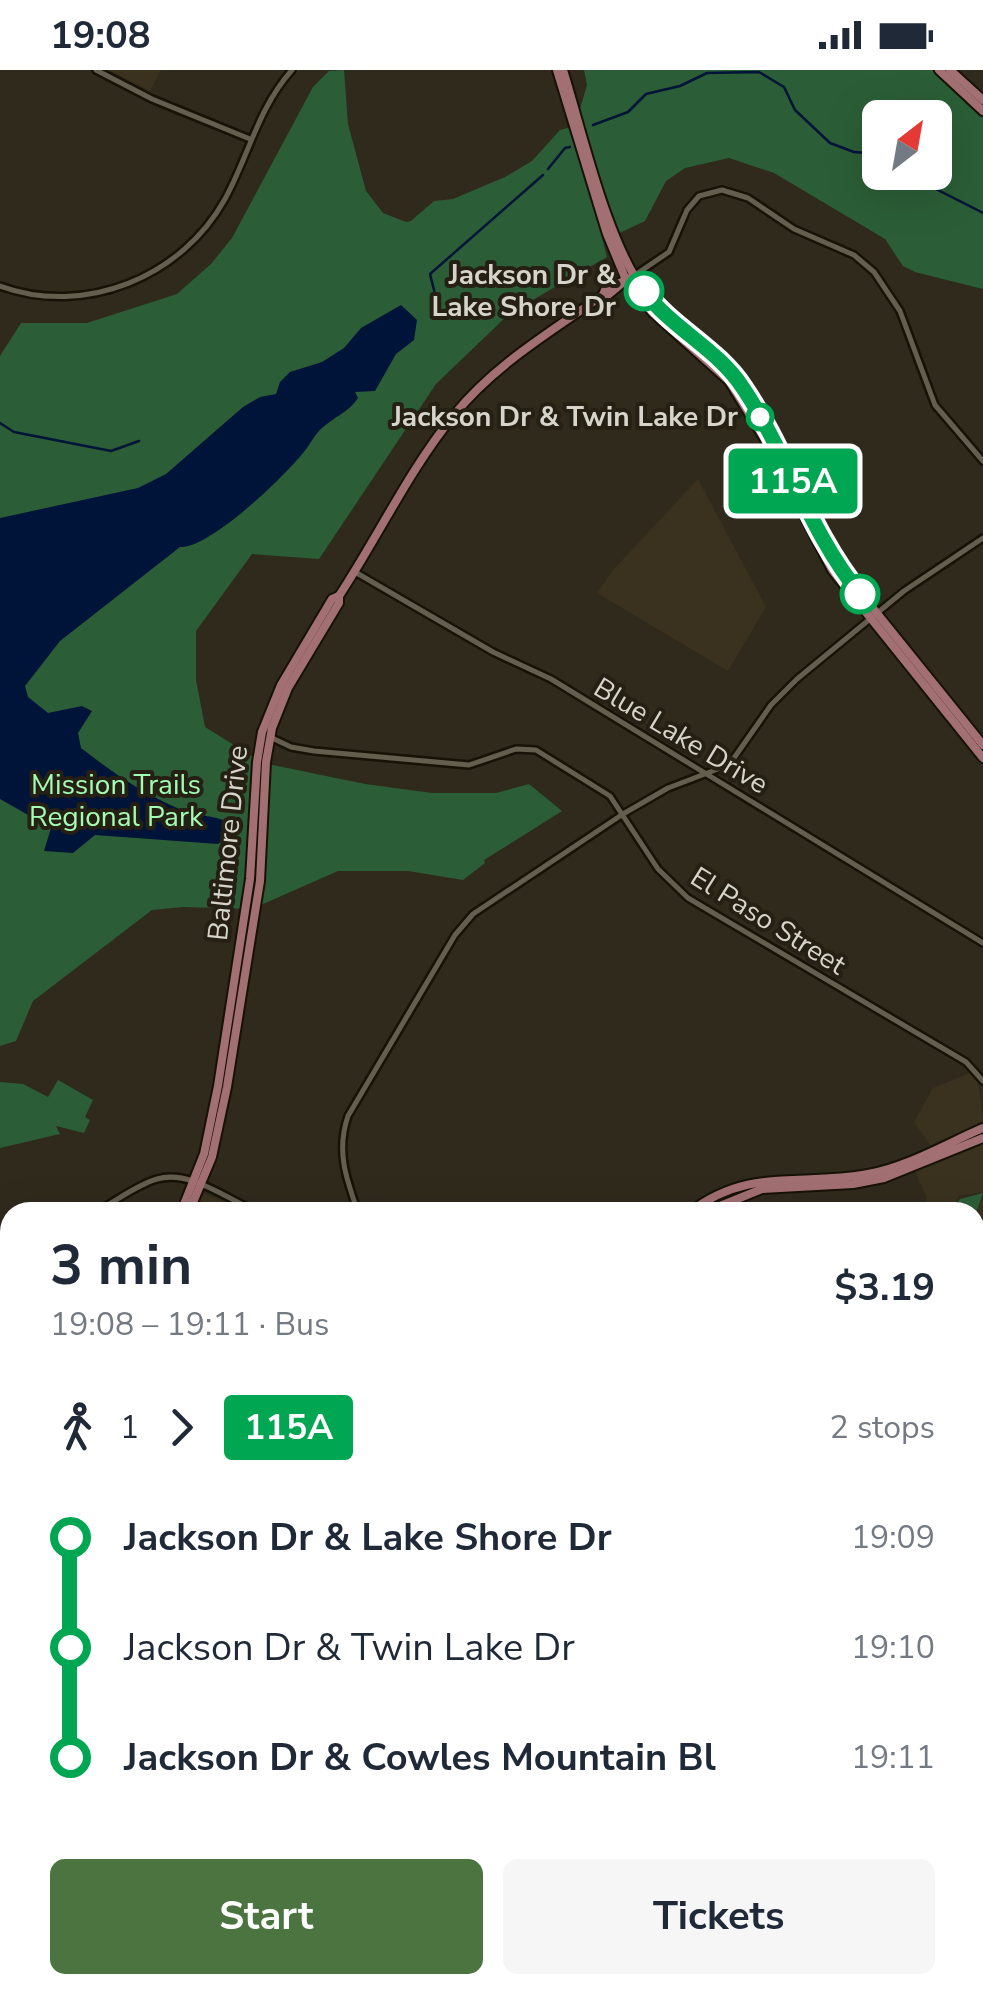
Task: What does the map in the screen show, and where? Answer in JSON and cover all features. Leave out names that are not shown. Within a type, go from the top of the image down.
[{"type":"main road","points":[[560,70],[630,278],[737,379],[832,556],[873,616],[983,758]]},
{"type":"main road","points":[[939,70],[983,111]]},
{"type":"main road","points":[[950,70],[983,100]]},
{"type":"main road","points":[[338,596],[423,458],[455,414],[504,366],[630,278]]},
{"type":"main road","name":"Baltimore Drive","points":[[193,1202],[213,1135],[260,880],[270,737],[282,702],[339,604],[338,596],[332,599],[281,684],[262,732],[249,891],[213,1135]]},
{"type":"main road","points":[[873,616],[983,746]]},
{"type":"main road","points":[[707,1202],[757,1182],[871,1174],[983,1128]]},
{"type":"main road","points":[[729,1202],[762,1188],[853,1184],[895,1175],[983,1138]]},
{"type":"main road","name":"Baltimore Drive","points":[[187,1202],[198,1184]]},
{"type":"street","points":[[96,70],[148,98],[250,139]]},
{"type":"street","points":[[0,286],[54,296],[98,293],[159,269],[204,230],[227,195],[265,106],[292,70]]},
{"type":"street","points":[[630,278],[669,252],[686,210],[699,196],[712,190],[726,190],[758,203],[794,229],[854,255],[874,272],[900,312],[935,405],[983,461]]},
{"type":"street","points":[[355,1202],[341,1162],[342,1133],[348,1116],[455,936],[486,902],[623,814],[734,758],[783,692],[873,616],[983,538]]},
{"type":"street","name":"Blue Lake Drive","points":[[355,572],[494,652],[542,674],[983,943]]},
{"type":"street","name":"El Paso Street","points":[[270,737],[291,747],[314,751],[469,766],[516,749],[533,749],[599,787],[623,814],[658,869],[682,894],[962,1060],[983,1081]]},
{"type":"street","points":[[113,1202],[153,1180],[173,1177],[238,1202]]},
{"type":"shaded area","points":[[109,70],[161,70],[150,91]]},
{"type":"shaded area","points":[[698,479],[766,607],[728,671],[597,593],[614,569]]},
{"type":"shaded area","points":[[970,1073],[978,1081],[983,1121],[931,1146],[914,1122],[933,1088]]},
{"type":"shaded area","points":[[983,1144],[983,1192],[959,1196],[955,1202],[927,1202],[915,1171]]},
{"type":"shaded area","points":[[204,1193],[224,1202],[200,1202]]},
{"type":"green space","name":"Mission Trails Regional Park","points":[[344,70],[348,124],[366,191],[383,213],[406,222],[434,201],[453,199],[505,177],[532,161],[560,130],[575,126],[587,85],[584,70],[932,70],[983,116],[983,289],[903,266],[885,239],[774,173],[729,158],[685,168],[666,181],[645,221],[602,238],[607,257],[510,313],[436,384],[319,559],[252,554],[196,631],[196,680],[205,727],[263,763],[432,793],[496,793],[529,784],[562,811],[484,860],[463,880],[408,871],[338,871],[252,909],[152,910],[33,1001],[16,1041],[0,1046],[0,356],[21,323],[87,323],[177,294],[211,264],[232,238],[313,87],[329,71]]},
{"type":"green space","points":[[58,1080],[93,1100],[85,1117],[90,1120],[84,1133],[56,1126],[60,1134],[0,1148],[0,1082],[23,1084],[48,1097]]},
{"type":"green space","points":[[983,1193],[980,1202],[958,1202]]},
{"type":"water","points":[[401,305],[417,320],[414,340],[396,354],[375,391],[355,392],[358,398],[354,403],[319,431],[263,494],[209,537],[180,547],[60,641],[25,686],[28,697],[48,713],[82,706],[92,711],[78,733],[81,748],[117,775],[188,812],[228,822],[232,834],[218,844],[95,835],[73,853],[44,851],[51,828],[0,799],[0,518],[138,488],[166,474],[243,407],[260,397],[276,394],[280,382],[290,372],[322,362],[344,348],[361,328]]},
{"type":"waterway","points":[[593,125],[628,112],[646,94],[680,86],[707,73],[759,72],[784,87],[795,110],[830,143],[862,153]]},
{"type":"waterway","points":[[548,169],[570,147]]},
{"type":"waterway","points":[[438,306],[430,274],[543,175]]},
{"type":"waterway","points":[[938,190],[983,213]]},
{"type":"waterway","points":[[0,423],[14,432],[111,451],[139,441]]},
{"type":"bus line","name":"115A","points":[[644,291],[737,379],[827,548],[860,594]]},
{"type":"place","name":"Jackson Dr & Lake Shore Dr","points":[[644,291]]},
{"type":"place","name":"Jackson Dr & Twin Lake Dr","points":[[760,417]]}]
